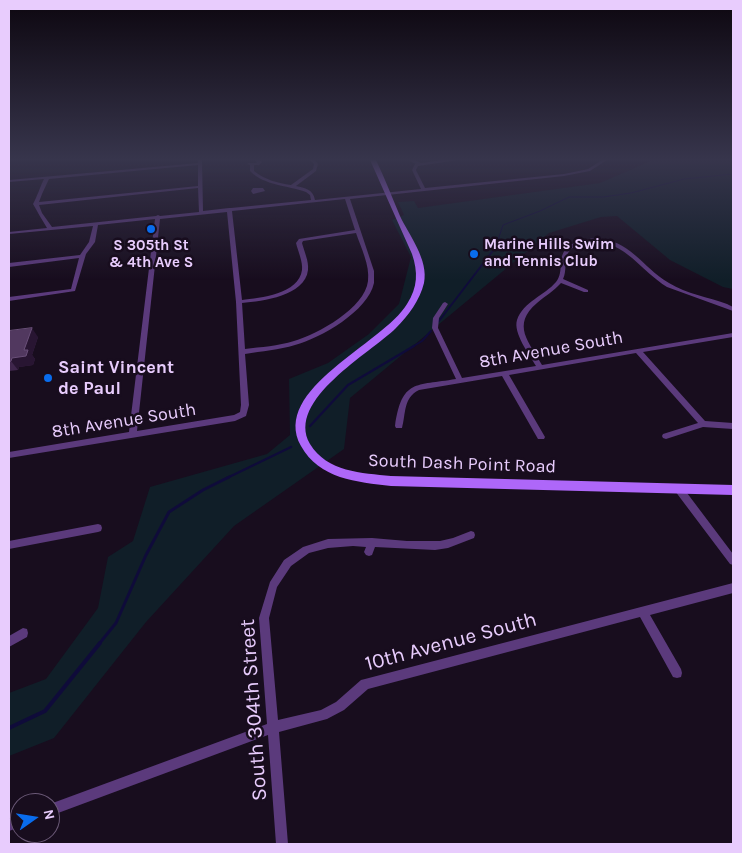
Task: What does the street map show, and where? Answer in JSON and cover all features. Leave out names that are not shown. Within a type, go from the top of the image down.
[{"type":"main road","name":"South Dash Point Road","points":[[390,200],[419,265],[419,287],[409,309],[398,323],[328,378],[309,400],[302,413],[300,425],[302,436],[312,456],[320,464],[347,475],[391,481],[733,490]]},
{"type":"street","points":[[37,200],[35,204],[37,211],[50,228]]},
{"type":"street","points":[[35,204],[76,200]]},
{"type":"street","points":[[201,200],[201,212]]},
{"type":"street","points":[[9,233],[313,200]]},
{"type":"street","points":[[229,209],[239,302],[242,352],[286,346],[313,336],[355,308],[366,297],[371,287],[371,270],[348,200]]},
{"type":"street","points":[[133,434],[158,216]]},
{"type":"street","points":[[9,299],[72,290],[83,256],[92,243],[96,223]]},
{"type":"street","points":[[239,302],[281,294],[294,287],[303,277],[305,268],[299,243],[303,238],[358,231]]},
{"type":"street","points":[[540,367],[519,325],[521,316],[529,304],[560,280],[563,273],[562,261],[570,248],[588,241],[611,238],[624,247],[644,268],[662,282],[682,292],[733,309]]},
{"type":"street","points":[[9,265],[83,256]]},
{"type":"street","points":[[560,280],[586,291]]},
{"type":"street","points":[[445,304],[436,318],[435,328],[460,381]]},
{"type":"street","name":"8th Avenue South","points":[[399,426],[403,403],[411,391],[504,373],[733,335]]},
{"type":"street","points":[[638,351],[703,424]]},
{"type":"street","name":"8th Avenue South","points":[[10,457],[133,434],[235,418],[244,414],[242,352]]},
{"type":"street","points":[[504,373],[541,437]]},
{"type":"street","points":[[666,436],[703,424],[733,426]]},
{"type":"street","points":[[678,488],[733,561]]},
{"type":"street","points":[[9,545],[98,528]]},
{"type":"street","points":[[369,552],[372,542],[435,546],[451,543],[471,535]]},
{"type":"street","name":"South 304th Street","points":[[282,844],[264,618],[269,595],[279,576],[292,560],[320,539],[372,542]]},
{"type":"street","name":"10th Avenue South","points":[[60,806],[274,727],[323,716],[340,706],[365,684],[733,588]]},
{"type":"street","points":[[642,612],[677,674]]},
{"type":"street","points":[[9,642],[23,633]]},
{"type":"shaded area","points":[[478,200],[733,200],[733,289],[723,287],[670,260],[617,216],[601,217],[549,233],[350,398],[344,449],[234,526],[146,622],[54,738],[9,756],[9,693],[46,679],[98,608],[108,557],[133,541],[150,487],[267,454],[290,435],[289,379],[328,363],[369,334],[399,304],[411,257],[392,220],[404,215],[398,202],[414,201],[418,208]]},
{"type":"building","points":[[32,328],[24,350],[28,350],[26,356],[12,358],[9,362],[9,331]]},
{"type":"waterway","points":[[497,243],[503,225],[563,200]]},
{"type":"waterway","points":[[439,321],[495,248],[497,242]]},
{"type":"waterway","points":[[412,347],[422,341],[431,331]]},
{"type":"waterway","points":[[310,426],[348,385],[414,346]]},
{"type":"waterway","points":[[227,478],[291,447]]},
{"type":"waterway","points":[[99,644],[116,623],[146,555],[169,512],[203,490],[227,478]]},
{"type":"waterway","points":[[9,728],[45,711],[100,643]]},
{"type":"place","name":"S 305th St & 4th Ave S","points":[[151,229]]},
{"type":"place","name":"Marine Hills Swim and Tennis Club","points":[[474,254]]},
{"type":"place","name":"Saint Vincent de Paul","points":[[48,378]]}]
